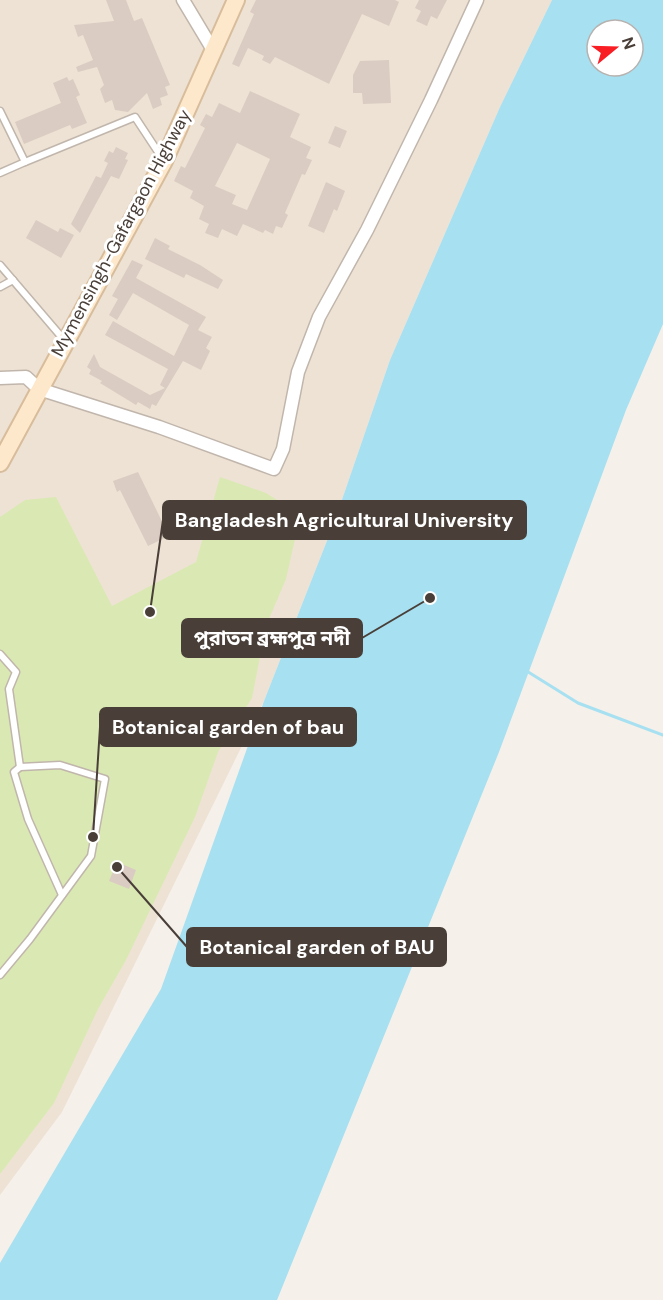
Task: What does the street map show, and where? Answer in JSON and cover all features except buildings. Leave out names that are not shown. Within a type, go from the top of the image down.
[{"type":"main road","name":"Mymensingh-Gafargaon Highway","points":[[0,463],[164,160],[236,0]]},
{"type":"street","points":[[183,0],[213,50]]},
{"type":"street","points":[[0,378],[26,377],[39,389],[159,427],[274,469],[283,449],[298,372],[319,317],[377,210],[477,0]]},
{"type":"lane","points":[[0,111],[25,162]]},
{"type":"lane","points":[[0,173],[135,117],[164,160]]},
{"type":"lane","points":[[0,265],[66,341]]},
{"type":"lane","points":[[0,286],[13,280]]},
{"type":"lane","points":[[0,654],[16,672],[9,689],[20,767]]},
{"type":"lane","points":[[0,975],[62,895],[91,856],[105,779],[60,765],[20,767],[14,772],[28,819],[62,895]]},
{"type":"shaded area","points":[[0,0],[552,0],[500,107],[390,360],[334,523],[264,701],[62,1112],[0,1195]]},
{"type":"green space","points":[[220,477],[266,493],[298,513],[286,579],[266,626],[252,698],[218,752],[195,817],[126,960],[98,1009],[54,1103],[0,1174],[0,517],[25,500],[56,497],[112,606],[196,562]]},
{"type":"water","points":[[552,0],[663,0],[663,324],[626,410],[499,752],[277,1300],[0,1300],[0,1263],[161,989],[264,701],[334,523],[390,360],[500,107]]},
{"type":"waterway","points":[[525,670],[578,703],[663,735]]},
{"type":"place","name":"পুরাতন ব্রহ্মপুত্র নদী","points":[[430,598]]},
{"type":"place","name":"Bangladesh Agricultural University","points":[[150,612]]},
{"type":"place","name":"Botanical garden of bau","points":[[93,837]]},
{"type":"place","name":"Botanical garden of BAU","points":[[117,867]]}]
